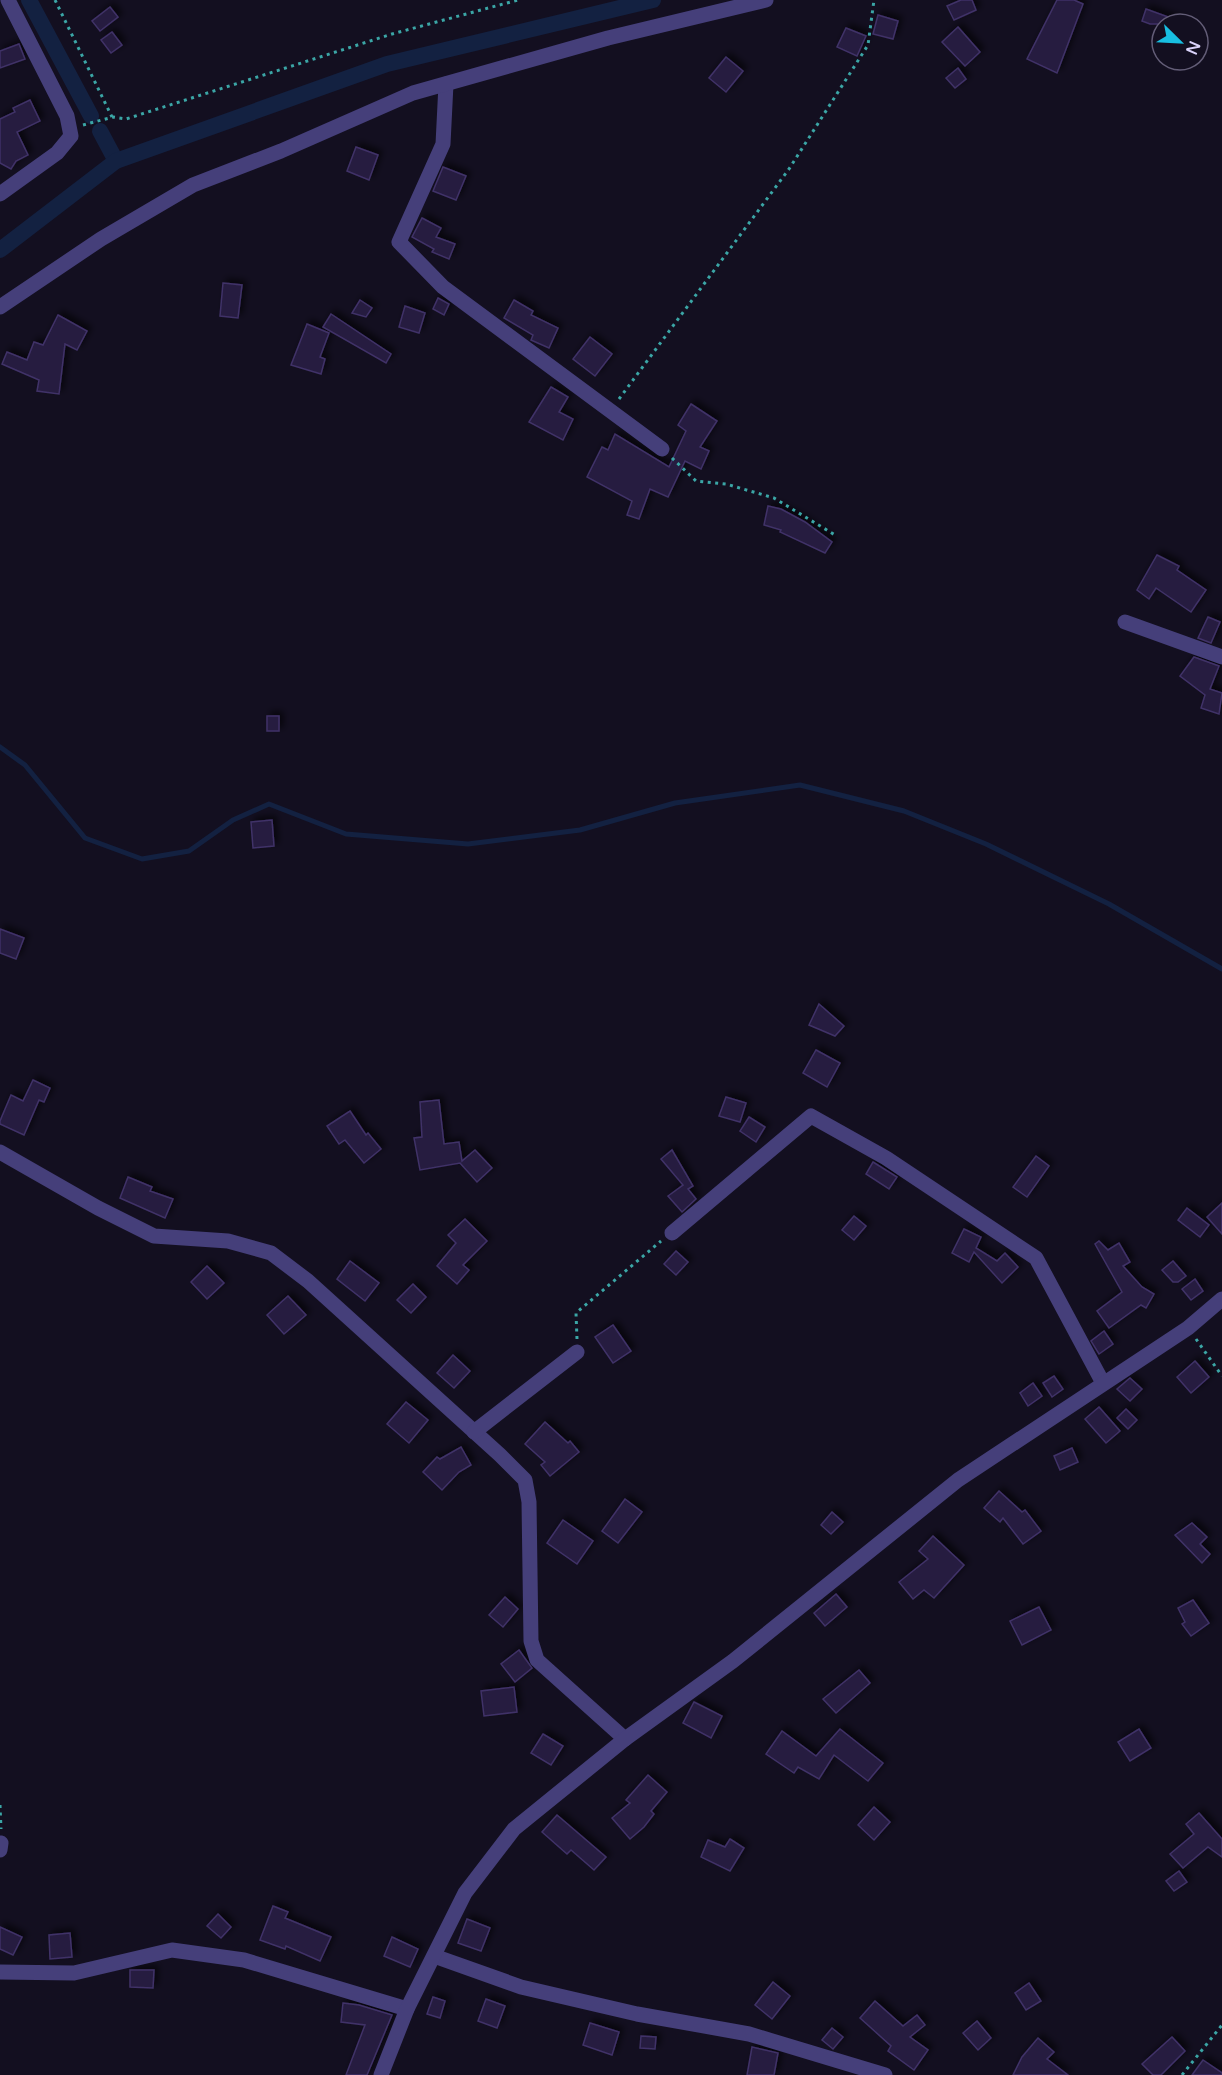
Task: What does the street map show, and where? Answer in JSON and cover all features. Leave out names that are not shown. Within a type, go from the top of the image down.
[{"type":"street","points":[[0,194],[57,153],[71,136],[67,116],[8,0]]},
{"type":"street","points":[[0,307],[101,239],[193,184],[281,151],[413,93],[608,38],[766,0]]},
{"type":"street","points":[[446,84],[443,144],[399,242],[443,287],[662,449]]},
{"type":"street","points":[[1125,622],[1222,657]]},
{"type":"street","points":[[672,1233],[811,1116],[886,1158],[1036,1258],[1103,1383]]},
{"type":"street","points":[[0,1152],[98,1208],[154,1236],[228,1241],[271,1253],[308,1281],[474,1432],[525,1480],[529,1502],[531,1641],[537,1660],[625,1739]]},
{"type":"street","points":[[381,2075],[407,2008],[465,1893],[514,1829],[625,1739],[733,1661],[958,1480],[1188,1328],[1222,1299]]},
{"type":"street","points":[[474,1432],[577,1352]]},
{"type":"street","points":[[0,1972],[74,1973],[172,1950],[244,1960],[407,2008]]},
{"type":"street","points":[[434,1956],[521,1987],[637,2014],[749,2034],[885,2075]]},
{"type":"path","points":[[55,0],[113,117]]},
{"type":"path","points":[[69,129],[113,117],[126,119],[392,34],[518,0]]},
{"type":"path","points":[[611,410],[789,169],[838,93],[868,45],[874,0]]},
{"type":"path","points":[[662,449],[696,481],[726,484],[774,498],[835,535]]},
{"type":"path","points":[[577,1352],[576,1313],[672,1233]]},
{"type":"path","points":[[1188,1328],[1222,1376]]},
{"type":"path","points":[[0,1805],[0,1847]]},
{"type":"path","points":[[1182,2075],[1222,2025]]},
{"type":"building","points":[[961,0],[972,0],[976,10],[954,20],[947,6]]},
{"type":"building","points":[[1057,0],[1074,0],[1083,4],[1057,73],[1027,59]]},
{"type":"building","points":[[110,7],[118,17],[100,31],[92,21]]},
{"type":"building","points":[[1146,9],[1154,12],[1150,12],[1150,24],[1142,21]]},
{"type":"building","points":[[878,15],[898,21],[893,39],[873,34]]},
{"type":"building","points":[[958,27],[980,52],[965,66],[942,42]]},
{"type":"building","points":[[846,28],[866,36],[857,56],[837,47]]},
{"type":"building","points":[[112,32],[122,45],[111,53],[101,40]]},
{"type":"building","points":[[19,44],[25,59],[0,68],[0,51]]},
{"type":"building","points":[[726,57],[743,71],[726,92],[709,78]]},
{"type":"building","points":[[958,68],[966,79],[955,88],[946,78]]},
{"type":"building","points":[[30,100],[40,121],[17,132],[28,155],[16,161],[11,169],[0,163],[0,119],[15,112],[13,108]]},
{"type":"building","points":[[356,147],[378,155],[369,180],[347,171]]},
{"type":"building","points":[[443,167],[466,176],[456,200],[433,191]]},
{"type":"building","points":[[422,218],[441,228],[436,237],[455,244],[449,259],[432,252],[434,249],[412,237]]},
{"type":"building","points":[[223,283],[242,285],[238,318],[220,316]]},
{"type":"building","points":[[438,298],[449,304],[444,315],[433,309]]},
{"type":"building","points":[[360,300],[372,308],[366,317],[352,313]]},
{"type":"building","points":[[514,300],[533,311],[531,315],[558,328],[549,348],[531,340],[533,335],[504,318]]},
{"type":"building","points":[[405,306],[425,313],[419,333],[399,327]]},
{"type":"building","points":[[331,314],[391,354],[386,363],[323,327]]},
{"type":"building","points":[[58,315],[87,331],[77,350],[65,344],[59,394],[37,391],[39,380],[2,364],[7,352],[27,360],[34,342],[43,345]]},
{"type":"building","points":[[307,324],[329,333],[320,357],[325,359],[321,374],[291,365]]},
{"type":"building","points":[[590,337],[612,354],[595,376],[573,359]]},
{"type":"building","points":[[551,387],[568,397],[559,412],[573,419],[563,440],[529,422]]},
{"type":"building","points":[[691,404],[717,421],[700,447],[709,451],[701,469],[685,461],[668,497],[650,489],[639,519],[627,515],[632,501],[587,477],[602,447],[608,450],[615,434],[669,467],[686,431],[678,425]]},
{"type":"building","points":[[768,506],[781,509],[805,522],[832,542],[825,553],[780,532],[781,530],[764,525]]},
{"type":"building","points":[[1157,555],[1179,566],[1177,570],[1206,590],[1191,612],[1156,588],[1149,599],[1137,590]]},
{"type":"building","points":[[1208,617],[1220,622],[1211,643],[1198,638]]},
{"type":"building","points":[[1194,657],[1219,666],[1210,689],[1222,693],[1219,714],[1201,708],[1205,695],[1180,676]]},
{"type":"building","points":[[267,716],[279,716],[279,731],[267,731]]},
{"type":"building","points":[[272,820],[274,846],[253,848],[251,822]]},
{"type":"building","points":[[0,929],[24,938],[16,959],[0,953]]},
{"type":"building","points":[[819,1004],[844,1026],[835,1036],[809,1025]]},
{"type":"building","points":[[816,1050],[840,1063],[827,1087],[803,1073]]},
{"type":"building","points":[[33,1080],[50,1088],[44,1102],[39,1100],[24,1135],[0,1124],[0,1121],[11,1095],[23,1101]]},
{"type":"building","points":[[726,1097],[746,1103],[740,1122],[719,1116]]},
{"type":"building","points":[[439,1100],[444,1144],[459,1142],[462,1161],[475,1150],[492,1168],[477,1182],[460,1163],[420,1170],[414,1138],[422,1137],[420,1102]]},
{"type":"building","points":[[350,1111],[366,1135],[368,1133],[381,1149],[364,1163],[345,1140],[339,1144],[327,1126]]},
{"type":"building","points":[[749,1117],[765,1127],[756,1142],[740,1131]]},
{"type":"building","points":[[672,1150],[693,1186],[688,1189],[696,1199],[682,1212],[668,1196],[683,1185],[661,1159]]},
{"type":"building","points":[[1036,1156],[1049,1166],[1027,1197],[1013,1187]]},
{"type":"building","points":[[873,1162],[897,1177],[889,1189],[866,1174]]},
{"type":"building","points":[[128,1177],[152,1187],[150,1191],[173,1199],[165,1218],[120,1198]]},
{"type":"building","points":[[1222,1203],[1222,1234],[1207,1217]]},
{"type":"building","points":[[1187,1208],[1209,1225],[1200,1237],[1178,1220]]},
{"type":"building","points":[[854,1216],[866,1226],[854,1240],[842,1230]]},
{"type":"building","points":[[465,1219],[487,1241],[463,1265],[469,1270],[457,1284],[437,1266],[456,1243],[448,1235]]},
{"type":"building","points":[[964,1229],[981,1237],[976,1248],[997,1261],[1005,1253],[1018,1267],[1002,1283],[974,1252],[969,1262],[952,1253]]},
{"type":"building","points":[[1099,1241],[1108,1250],[1119,1243],[1130,1262],[1123,1266],[1142,1287],[1154,1294],[1146,1308],[1141,1305],[1109,1328],[1097,1311],[1122,1292],[1095,1244]]},
{"type":"building","points":[[676,1251],[688,1262],[676,1275],[664,1264]]},
{"type":"building","points":[[350,1261],[379,1283],[365,1301],[337,1279]]},
{"type":"building","points":[[1173,1261],[1186,1276],[1178,1282],[1173,1282],[1162,1270]]},
{"type":"building","points":[[207,1266],[224,1283],[207,1299],[191,1282]]},
{"type":"building","points":[[1195,1279],[1203,1291],[1191,1300],[1182,1289]]},
{"type":"building","points":[[413,1284],[426,1297],[411,1313],[397,1300]]},
{"type":"building","points":[[288,1296],[306,1315],[284,1334],[267,1315]]},
{"type":"building","points":[[613,1325],[631,1351],[613,1363],[595,1337]]},
{"type":"building","points":[[1104,1331],[1113,1344],[1099,1354],[1091,1341]]},
{"type":"building","points":[[453,1355],[470,1371],[454,1388],[437,1373]]},
{"type":"building","points":[[1195,1361],[1209,1377],[1191,1393],[1177,1377]]},
{"type":"building","points":[[1054,1376],[1063,1389],[1052,1397],[1043,1383]]},
{"type":"building","points":[[1130,1378],[1142,1389],[1130,1401],[1117,1389]]},
{"type":"building","points":[[1033,1383],[1042,1396],[1028,1406],[1020,1393]]},
{"type":"building","points":[[406,1402],[428,1420],[409,1443],[387,1424]]},
{"type":"building","points":[[1099,1407],[1120,1431],[1106,1443],[1085,1419]]},
{"type":"building","points":[[1126,1409],[1137,1420],[1128,1429],[1117,1418]]},
{"type":"building","points":[[545,1422],[568,1443],[570,1441],[579,1452],[550,1476],[541,1465],[545,1462],[525,1444]]},
{"type":"building","points":[[461,1447],[471,1465],[459,1472],[442,1490],[423,1472],[437,1457],[440,1459]]},
{"type":"building","points":[[1072,1448],[1078,1462],[1060,1470],[1054,1456]]},
{"type":"building","points":[[999,1491],[1022,1512],[1025,1510],[1041,1531],[1023,1544],[1003,1518],[1000,1522],[984,1508]]},
{"type":"building","points":[[625,1499],[642,1512],[618,1543],[602,1531]]},
{"type":"building","points":[[832,1512],[843,1522],[831,1534],[821,1525]]},
{"type":"building","points":[[563,1520],[593,1541],[577,1564],[547,1543]]},
{"type":"building","points":[[1192,1523],[1207,1537],[1200,1544],[1210,1554],[1202,1563],[1175,1535]]},
{"type":"building","points":[[933,1536],[964,1565],[934,1598],[924,1590],[913,1599],[899,1582],[928,1559],[919,1551]]},
{"type":"building","points":[[836,1594],[847,1607],[825,1626],[814,1613]]},
{"type":"building","points":[[505,1597],[518,1609],[503,1627],[489,1615]]},
{"type":"building","points":[[1193,1600],[1209,1623],[1191,1636],[1182,1624],[1185,1622],[1178,1608]]},
{"type":"building","points":[[1039,1607],[1051,1630],[1022,1645],[1010,1621]]},
{"type":"building","points":[[519,1650],[532,1668],[515,1682],[501,1664]]},
{"type":"building","points":[[859,1670],[870,1683],[836,1713],[823,1699]]},
{"type":"building","points":[[514,1687],[517,1712],[484,1716],[481,1691]]},
{"type":"building","points":[[694,1702],[722,1716],[711,1738],[683,1723]]},
{"type":"building","points":[[840,1729],[883,1763],[868,1781],[834,1755],[819,1779],[798,1767],[794,1773],[766,1754],[782,1731],[816,1756]]},
{"type":"building","points":[[1139,1729],[1151,1748],[1130,1761],[1118,1742]]},
{"type":"building","points":[[543,1734],[563,1746],[551,1765],[531,1753]]},
{"type":"building","points":[[648,1775],[667,1792],[651,1811],[654,1814],[644,1827],[630,1839],[612,1818],[630,1803],[626,1800]]},
{"type":"building","points":[[874,1807],[890,1822],[874,1840],[858,1825]]},
{"type":"building","points":[[1199,1813],[1222,1839],[1222,1857],[1208,1847],[1183,1868],[1170,1854],[1194,1834],[1186,1824]]},
{"type":"building","points":[[557,1815],[606,1857],[594,1870],[571,1850],[567,1854],[542,1832]]},
{"type":"building","points":[[730,1839],[744,1848],[730,1871],[701,1857],[708,1840],[725,1847]]},
{"type":"building","points":[[1179,1871],[1187,1882],[1174,1891],[1166,1881]]},
{"type":"building","points":[[273,1906],[288,1912],[285,1918],[331,1937],[320,1961],[286,1946],[285,1949],[260,1940]]},
{"type":"building","points":[[218,1914],[231,1927],[221,1938],[207,1926]]},
{"type":"building","points":[[467,1919],[490,1928],[481,1951],[458,1943]]},
{"type":"building","points":[[0,1927],[22,1937],[13,1955],[0,1949]]},
{"type":"building","points":[[70,1933],[72,1957],[50,1959],[49,1935]]},
{"type":"building","points":[[392,1937],[418,1949],[410,1967],[384,1956]]},
{"type":"building","points":[[130,1970],[154,1970],[153,1988],[130,1987]]},
{"type":"building","points":[[773,1982],[790,1996],[772,2019],[755,2005]]},
{"type":"building","points":[[1029,1983],[1041,2001],[1026,2010],[1015,1993]]},
{"type":"building","points":[[433,1997],[445,2001],[440,2018],[427,2014]]},
{"type":"building","points":[[486,1999],[505,2006],[497,2028],[478,2021]]},
{"type":"building","points":[[875,2001],[903,2026],[917,2015],[925,2025],[910,2037],[928,2050],[914,2070],[888,2051],[891,2046],[860,2018]]},
{"type":"building","points":[[343,2003],[359,2005],[392,2015],[367,2075],[346,2075],[365,2025],[341,2022]]},
{"type":"building","points":[[977,2021],[991,2038],[978,2050],[963,2033]]},
{"type":"building","points":[[590,2023],[619,2032],[612,2055],[583,2045]]},
{"type":"building","points":[[832,2028],[843,2037],[833,2049],[822,2040]]},
{"type":"building","points":[[641,2036],[656,2037],[655,2049],[640,2048]]},
{"type":"building","points":[[1172,2037],[1185,2051],[1161,2075],[1153,2075],[1142,2064]]},
{"type":"building","points":[[1038,2038],[1054,2052],[1047,2059],[1068,2075],[1013,2075],[1022,2057]]},
{"type":"building","points":[[752,2047],[778,2053],[774,2075],[747,2075]]},
{"type":"building","points":[[1203,2060],[1222,2073],[1222,2075],[1192,2075]]},
{"type":"waterway","points":[[29,0],[91,116]]},
{"type":"waterway","points":[[0,250],[116,161],[387,64],[653,0]]},
{"type":"waterway","points":[[100,131],[116,161]]},
{"type":"waterway","points":[[0,747],[25,765],[85,838],[142,859],[189,851],[233,820],[269,804],[346,834],[468,844],[580,830],[675,803],[800,785],[904,811],[986,844],[1109,904],[1222,969]]}]
